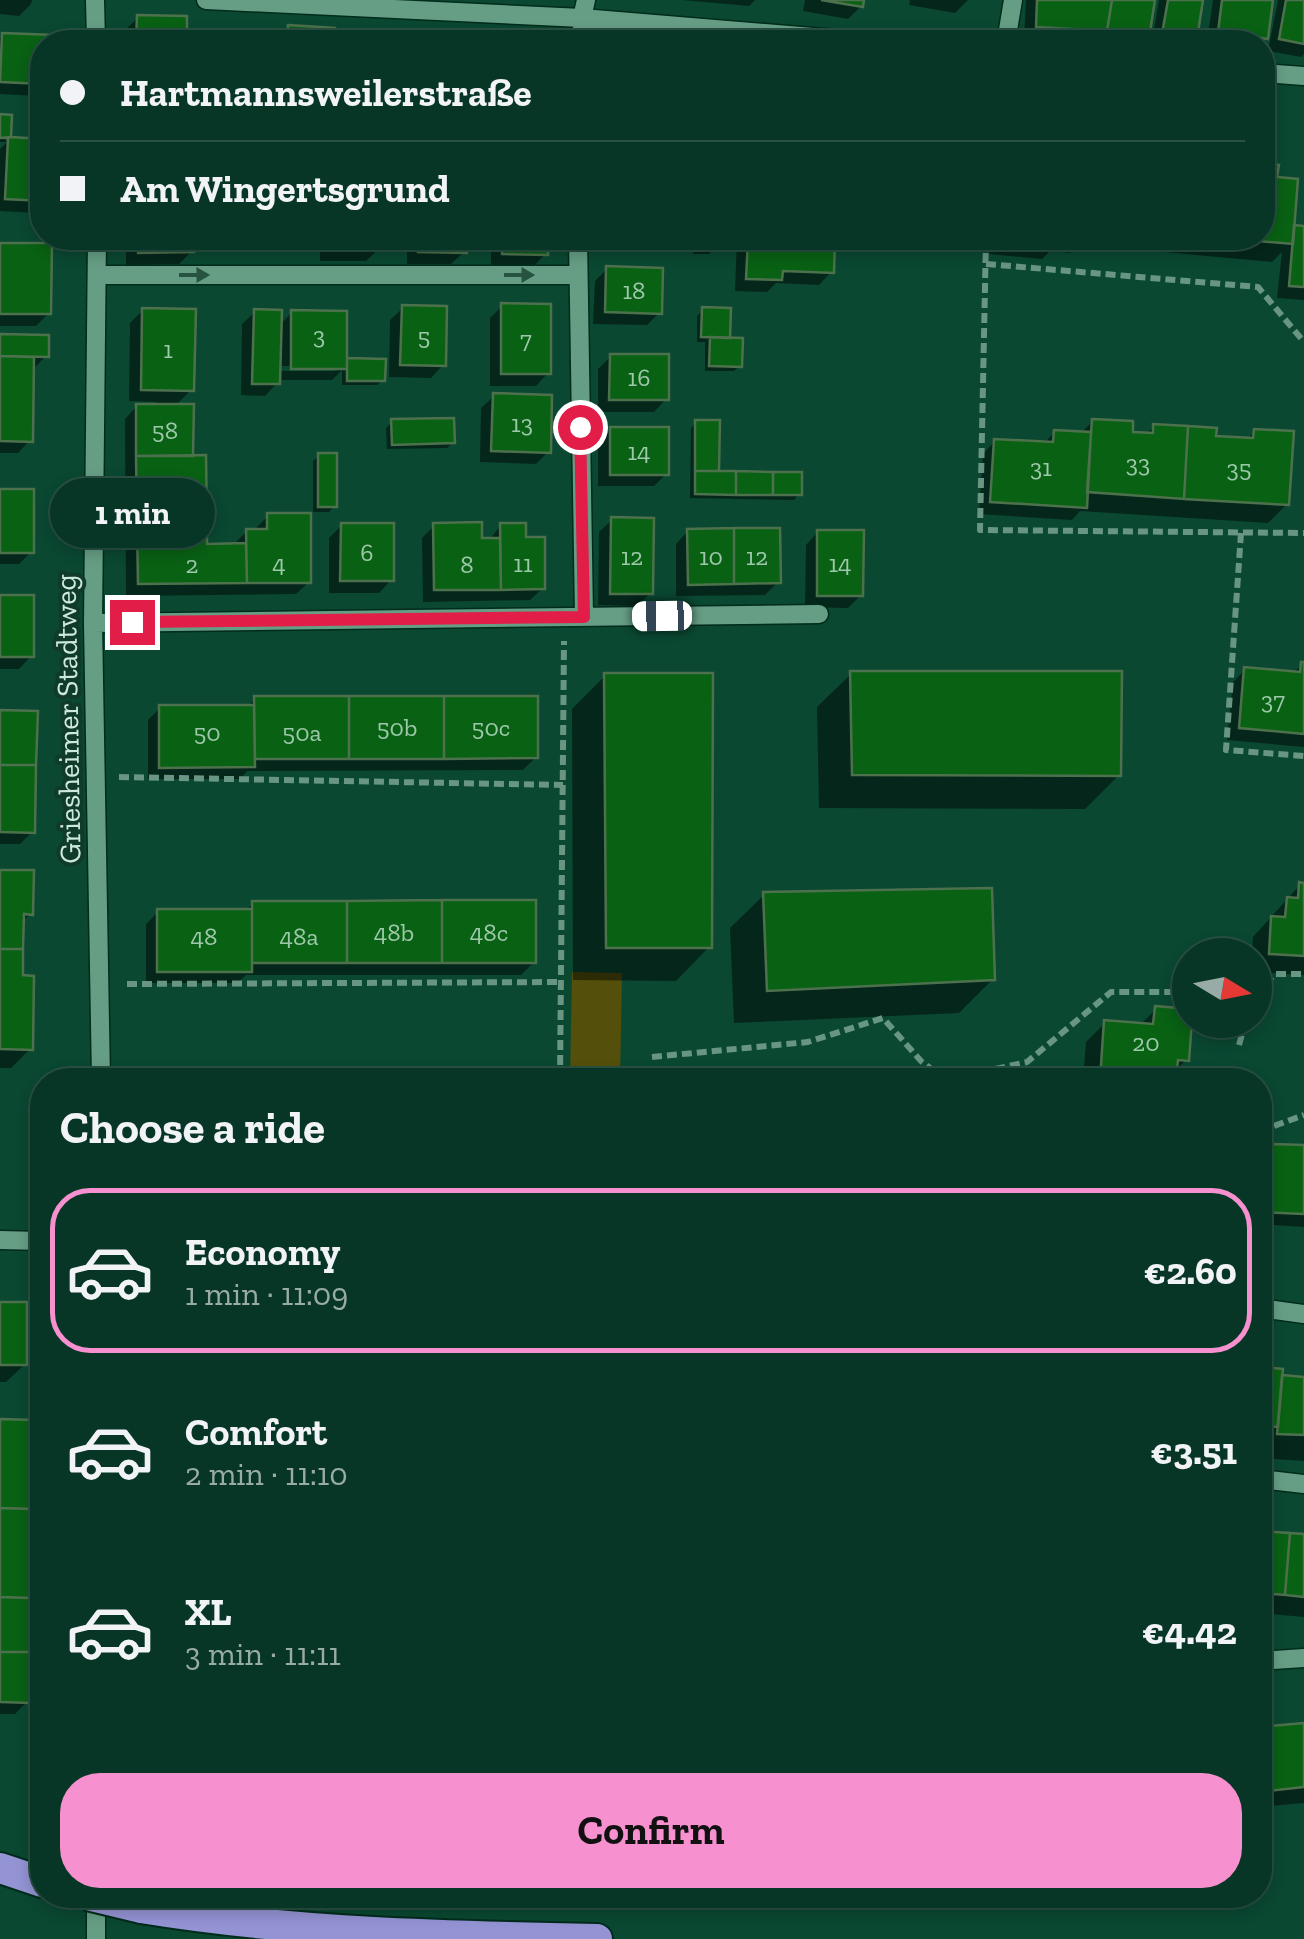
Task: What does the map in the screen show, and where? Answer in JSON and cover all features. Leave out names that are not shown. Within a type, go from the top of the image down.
[{"type":"highway","points":[[0,1868],[30,1878]]},
{"type":"highway","points":[[142,1908],[339,1931],[598,1939]]},
{"type":"street","points":[[95,0],[96,30]]},
{"type":"street","points":[[206,0],[584,9],[768,30]]},
{"type":"street","points":[[1008,30],[1014,0]]},
{"type":"street","points":[[1275,74],[1304,76]]},
{"type":"street","name":"Griesheimer Stadtweg","points":[[97,250],[93,623],[100,1068]]},
{"type":"street","points":[[578,250],[584,617]]},
{"type":"street","points":[[97,275],[577,275]]},
{"type":"street","points":[[93,623],[819,614]]},
{"type":"street","points":[[0,1240],[30,1240]]},
{"type":"street","points":[[1272,1310],[1304,1314]]},
{"type":"street","points":[[1272,1480],[1304,1484]]},
{"type":"street","points":[[1272,1660],[1304,1658]]},
{"type":"street","points":[[96,1908],[96,1939]]},
{"type":"path","points":[[986,250],[980,530],[1304,533]]},
{"type":"path","points":[[986,264],[1258,287],[1304,342]]},
{"type":"path","points":[[1241,532],[1226,750],[1304,756]]},
{"type":"path","points":[[560,1068],[564,618]]},
{"type":"path","points":[[96,777],[563,785]]},
{"type":"path","points":[[1272,977],[1304,974]]},
{"type":"path","points":[[99,984],[561,982]]},
{"type":"path","points":[[1000,1068],[1027,1062],[1111,992],[1172,992]]},
{"type":"path","points":[[652,1057],[808,1042],[883,1018],[930,1068]]},
{"type":"path","points":[[1239,1045],[1241,1038]]},
{"type":"path","points":[[1272,1127],[1304,1115]]},
{"type":"shaded area","points":[[572,972],[622,973],[620,1068],[570,1068]]},
{"type":"building","points":[[821,0],[864,0],[863,7]]},
{"type":"building","points":[[1037,0],[1112,0],[1107,30],[1036,27]]},
{"type":"building","points":[[1112,0],[1155,0],[1150,30],[1107,30]]},
{"type":"building","points":[[1168,0],[1203,0],[1198,30],[1163,30]]},
{"type":"building","points":[[1222,0],[1273,0],[1269,30],[1218,30]]},
{"type":"building","points":[[1286,0],[1304,0],[1304,44],[1279,39]]},
{"type":"building","points":[[137,15],[187,16],[187,30],[136,30]]},
{"type":"building","points":[[288,25],[335,28],[335,30],[288,30]]},
{"type":"building","points":[[2,33],[30,34],[30,83],[0,82]]},
{"type":"building","points":[[0,114],[12,115],[11,137],[0,138]]},
{"type":"building","points":[[8,138],[30,138],[30,200],[5,199]]},
{"type":"building","points":[[1275,165],[1279,165],[1277,177],[1298,179],[1293,244],[1275,242]]},
{"type":"building","points":[[1294,225],[1304,226],[1304,287],[1289,286]]},
{"type":"building","points":[[0,243],[30,243],[30,250],[52,250],[51,314],[0,314]]},
{"type":"building","points":[[138,250],[194,250],[194,252]]},
{"type":"building","points":[[418,250],[467,250],[467,253]]},
{"type":"building","points":[[502,250],[548,250],[548,255],[502,254]]},
{"type":"building","points":[[747,250],[835,250],[834,273],[783,271],[782,280],[746,279]]},
{"type":"building","points":[[606,266],[663,268],[662,314],[605,312]]},
{"type":"building","points":[[501,303],[551,304],[551,374],[501,374]]},
{"type":"building","points":[[402,305],[447,306],[446,366],[400,365]]},
{"type":"building","points":[[702,307],[731,308],[730,338],[701,337]]},
{"type":"building","points":[[142,308],[196,309],[194,391],[141,390]]},
{"type":"building","points":[[254,309],[282,310],[280,384],[252,384]]},
{"type":"building","points":[[291,310],[347,311],[347,369],[291,369]]},
{"type":"building","points":[[0,334],[49,335],[49,357],[0,356]]},
{"type":"building","points":[[710,337],[743,338],[742,367],[709,366]]},
{"type":"building","points":[[610,354],[669,354],[669,400],[609,400]]},
{"type":"building","points":[[0,356],[34,357],[33,442],[0,441]]},
{"type":"building","points":[[347,358],[386,359],[385,381],[347,381]]},
{"type":"building","points":[[493,393],[552,395],[551,453],[491,451]]},
{"type":"building","points":[[136,404],[194,404],[193,456],[136,456]]},
{"type":"building","points":[[454,418],[455,443],[392,445],[391,419]]},
{"type":"building","points":[[1092,419],[1133,421],[1133,432],[1153,433],[1153,424],[1188,426],[1184,499],[1087,492]]},
{"type":"building","points":[[695,420],[720,420],[719,471],[695,471]]},
{"type":"building","points":[[1188,426],[1217,428],[1216,436],[1253,438],[1254,429],[1294,431],[1289,505],[1184,499]]},
{"type":"building","points":[[610,427],[669,427],[669,475],[610,475]]},
{"type":"building","points":[[1054,430],[1091,432],[1087,508],[990,502],[994,439],[1053,442]]},
{"type":"building","points":[[318,453],[337,453],[337,507],[318,507]]},
{"type":"building","points":[[206,455],[207,525],[137,526],[136,456]]},
{"type":"building","points":[[695,471],[736,471],[736,495],[695,494]]},
{"type":"building","points":[[736,471],[773,472],[773,495],[736,495]]},
{"type":"building","points":[[773,472],[802,472],[802,495],[773,495]]},
{"type":"building","points":[[0,489],[34,489],[34,553],[0,553]]},
{"type":"building","points":[[267,513],[311,513],[311,583],[247,583],[246,529],[267,529]]},
{"type":"building","points":[[611,517],[654,518],[653,594],[610,594]]},
{"type":"building","points":[[482,522],[482,538],[500,538],[501,590],[434,590],[433,523]]},
{"type":"building","points":[[341,523],[394,523],[394,581],[340,581]]},
{"type":"building","points":[[500,523],[526,523],[526,537],[545,537],[545,589],[501,590]]},
{"type":"building","points":[[207,525],[207,544],[246,543],[247,583],[138,584],[137,526]]},
{"type":"building","points":[[734,528],[734,584],[688,585],[687,529]]},
{"type":"building","points":[[734,528],[780,528],[781,583],[734,584]]},
{"type":"building","points":[[817,530],[864,530],[863,596],[817,596]]},
{"type":"building","points":[[0,595],[34,595],[34,657],[0,657]]},
{"type":"building","points":[[1301,662],[1304,734],[1239,728],[1244,667],[1300,672]]},
{"type":"building","points":[[850,671],[1122,671],[1121,776],[852,775]]},
{"type":"building","points":[[604,673],[713,673],[712,948],[606,948]]},
{"type":"building","points":[[254,696],[349,696],[349,759],[255,759]]},
{"type":"building","points":[[349,696],[444,696],[444,759],[349,759]]},
{"type":"building","points":[[444,696],[538,696],[538,758],[444,759]]},
{"type":"building","points":[[159,705],[254,705],[255,767],[159,768]]},
{"type":"building","points":[[0,710],[38,711],[36,765],[0,765]]},
{"type":"building","points":[[0,765],[36,765],[35,833],[0,832]]},
{"type":"building","points":[[0,870],[34,870],[33,915],[24,914],[23,949],[0,949]]},
{"type":"building","points":[[1299,882],[1304,883],[1304,956],[1272,954],[1271,916],[1285,917],[1287,897],[1298,898]]},
{"type":"building","points":[[992,888],[995,980],[767,991],[763,892]]},
{"type":"building","points":[[442,900],[442,963],[347,963],[347,901]]},
{"type":"building","points":[[442,900],[536,900],[536,963],[442,963]]},
{"type":"building","points":[[252,901],[347,901],[347,963],[252,963]]},
{"type":"building","points":[[157,909],[252,909],[252,972],[157,972]]},
{"type":"building","points":[[0,949],[23,949],[23,975],[34,976],[33,1050],[0,1049]]},
{"type":"building","points":[[1155,1006],[1172,1007],[1172,1038],[1191,1038],[1189,1061],[1178,1060],[1177,1068],[1101,1068],[1104,1020],[1153,1024]]},
{"type":"building","points":[[1272,1144],[1304,1145],[1304,1214],[1272,1213]]},
{"type":"building","points":[[0,1302],[27,1302],[27,1365],[0,1365]]},
{"type":"building","points":[[1272,1368],[1283,1369],[1278,1427],[1272,1427]]},
{"type":"building","points":[[1282,1375],[1304,1377],[1304,1435],[1277,1434]]},
{"type":"building","points":[[0,1419],[30,1420],[30,1509],[0,1508]]},
{"type":"building","points":[[0,1508],[30,1509],[30,1598],[0,1597]]},
{"type":"building","points":[[1272,1532],[1290,1533],[1285,1595],[1272,1594]]},
{"type":"building","points":[[1290,1533],[1304,1534],[1304,1597],[1285,1595]]},
{"type":"building","points":[[0,1597],[30,1598],[30,1652],[0,1652]]},
{"type":"building","points":[[0,1652],[30,1652],[30,1703],[0,1702]]},
{"type":"building","points":[[1304,1723],[1304,1787],[1272,1791],[1272,1726]]},
{"type":"route","points":[[132,622],[584,617],[580,427]]}]
